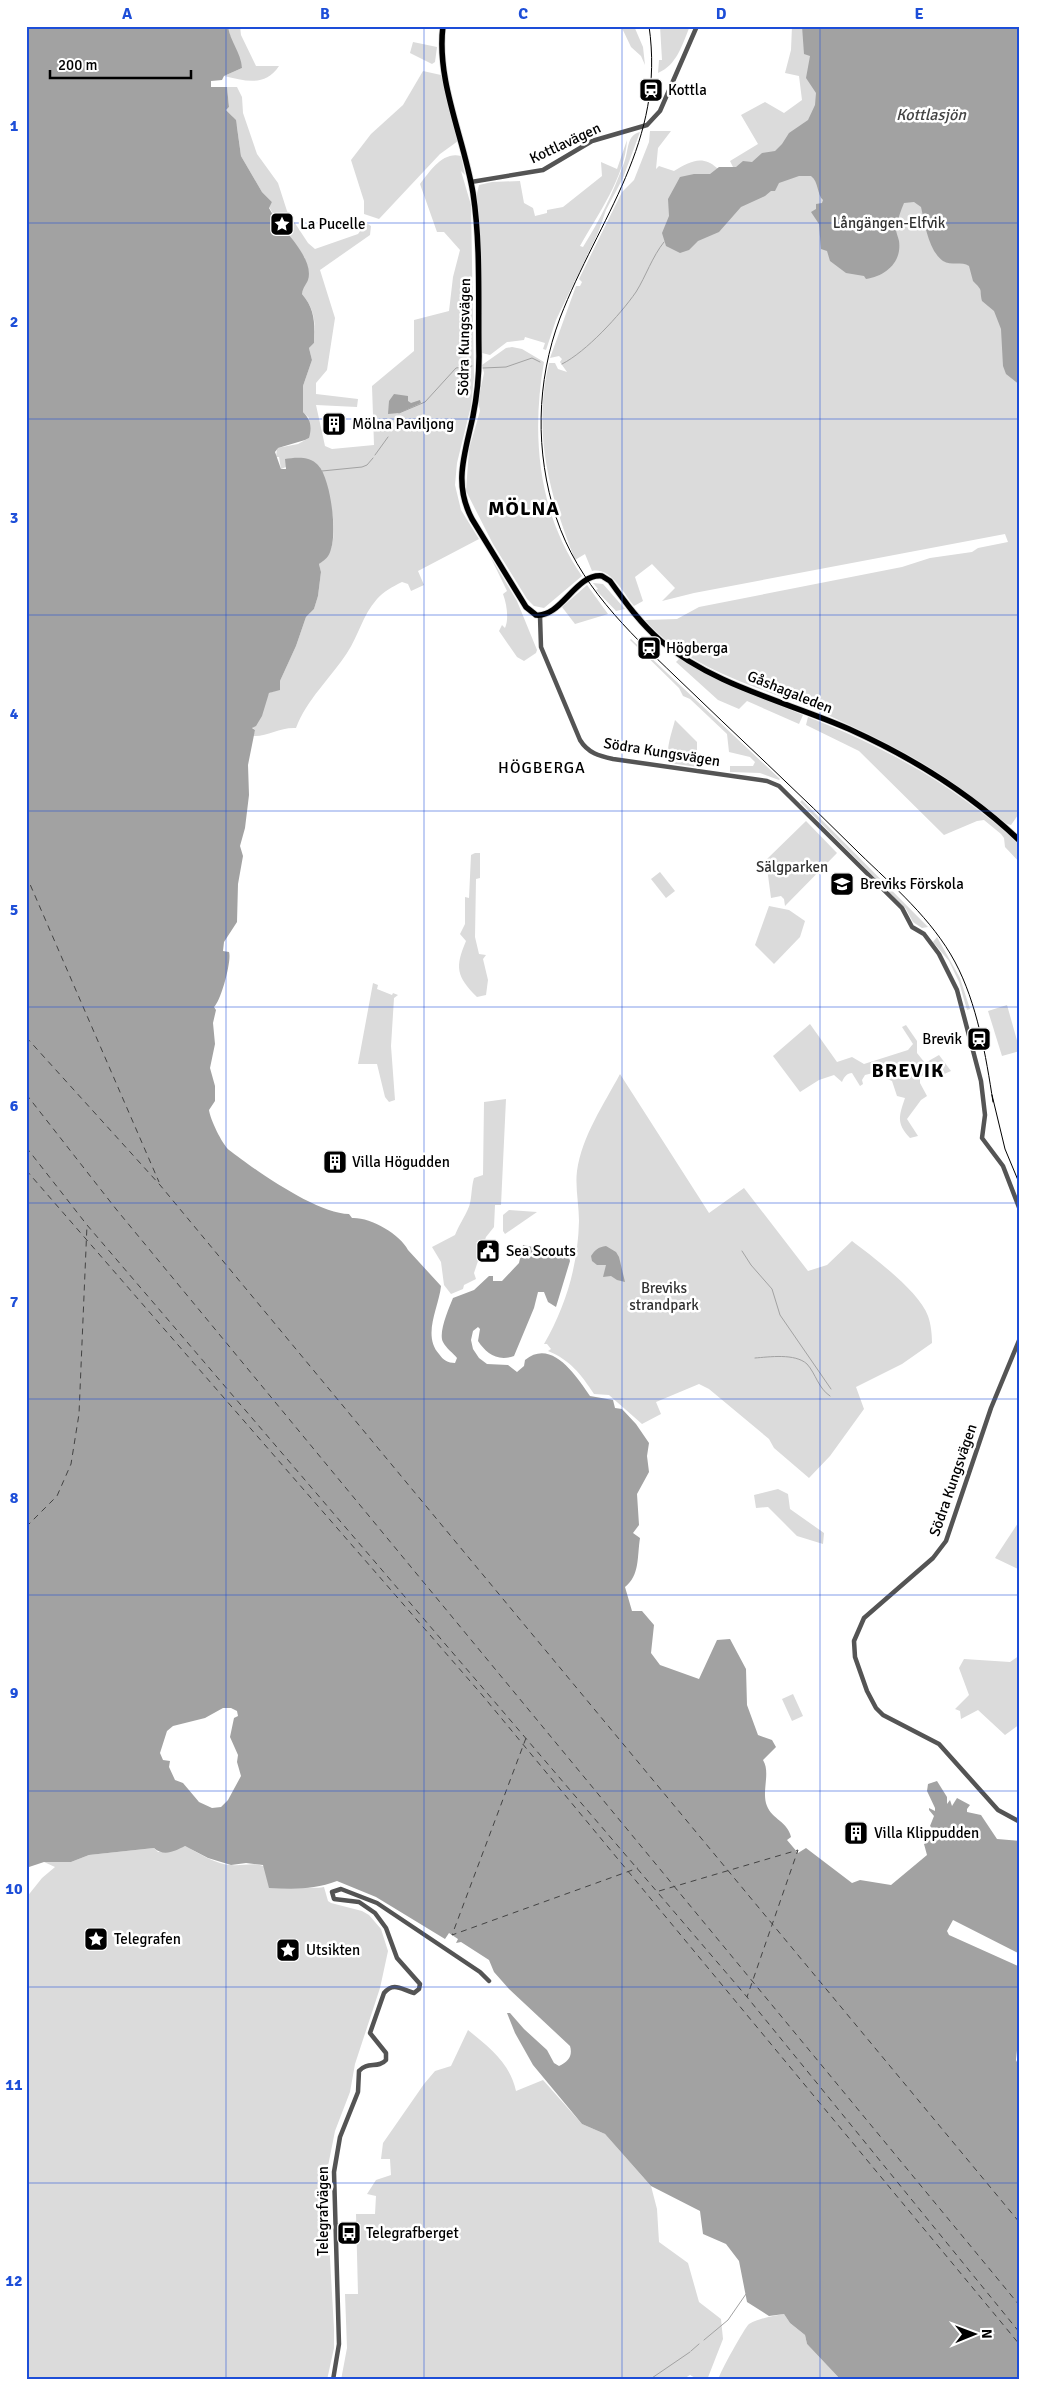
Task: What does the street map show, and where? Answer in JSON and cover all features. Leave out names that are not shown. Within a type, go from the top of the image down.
[{"type":"main road","name":"Södra Kungsvägen","points":[[443,26],[442,67],[470,182],[476,220],[479,374],[463,462],[461,489],[468,512],[526,607],[530,612],[540,616]]},
{"type":"main road","name":"Gåshagaleden","points":[[540,616],[553,609],[588,579],[602,576],[610,581],[649,629],[680,655],[749,689],[849,729],[906,758],[944,781],[1020,841]]},
{"type":"street","name":"Kottlavägen","points":[[470,182],[496,176],[534,173],[543,170],[592,141],[638,129],[651,123],[660,111],[697,26]]},
{"type":"street","name":"Södra Kungsvägen","points":[[540,616],[541,647],[580,740],[588,749],[605,757],[759,780],[779,786],[902,908],[912,927],[928,939],[947,966],[959,998],[981,1082],[986,1115],[982,1138],[1003,1166],[1020,1210]]},
{"type":"street","name":"Södra Kungsvägen","points":[[1020,1338],[991,1408],[946,1542],[932,1558],[865,1617],[857,1632],[854,1648],[858,1668],[876,1708],[892,1720],[939,1744],[998,1810],[1020,1822]]},
{"type":"street","name":"Telegrafvägen","points":[[333,2380],[339,2339],[333,2190],[340,2137],[356,2096],[359,2072],[365,2066],[381,2065],[386,2060],[386,2053],[370,2033],[384,1993],[391,1987],[397,1986],[414,1993],[419,1990],[420,1984],[397,1958],[386,1928],[374,1913],[359,1902],[334,1899],[332,1892],[341,1889],[377,1903],[480,1972],[489,1981]]},
{"type":"green space","points":[[228,26],[240,26],[241,35],[256,66],[279,66],[274,73],[255,81],[224,76],[242,68]]},
{"type":"green space","points":[[621,26],[634,26],[643,47],[645,65],[641,56],[631,47]]},
{"type":"green space","points":[[660,26],[690,26],[674,60],[658,73],[659,60],[662,60]]},
{"type":"green space","name":"Långängen-Elfvik","points":[[792,26],[1020,26],[1020,812],[1011,825],[1007,824],[949,780],[914,758],[832,717],[708,667],[664,639],[645,620],[677,619],[699,607],[902,567],[930,558],[972,552],[978,548],[1008,542],[1005,534],[694,593],[662,601],[675,588],[652,564],[635,577],[643,601],[634,606],[611,577],[599,571],[592,571],[585,554],[575,560],[551,488],[543,439],[544,389],[549,363],[555,363],[558,369],[567,372],[560,362],[562,359],[559,356],[550,358],[576,286],[580,286],[582,282],[579,279],[622,192],[634,180],[649,142],[650,131],[671,131],[658,148],[656,169],[659,166],[674,171],[690,162],[701,160],[717,168],[733,167],[730,161],[758,144],[741,115],[765,102],[784,113],[802,100],[799,76],[785,73],[791,50]]},
{"type":"green space","points":[[413,42],[437,47],[435,62],[432,64],[410,53]]},
{"type":"green space","points":[[423,71],[441,75],[458,141],[440,154],[379,219],[364,214],[364,201],[351,160],[371,134],[403,105]]},
{"type":"green space","points":[[227,87],[237,87],[242,97],[243,113],[257,154],[278,183],[287,211],[308,243],[315,249],[358,234],[366,223],[371,226],[370,235],[320,270],[335,318],[327,370],[316,383],[316,394],[358,399],[357,407],[316,405],[325,446],[332,449],[374,445],[372,386],[414,351],[414,320],[449,311],[453,277],[460,250],[444,232],[437,232],[420,184],[443,159],[454,155],[461,156],[465,175],[461,171],[471,205],[474,377],[471,406],[457,463],[455,485],[461,510],[479,539],[418,571],[424,585],[411,591],[408,584],[402,582],[382,594],[372,605],[347,653],[312,698],[296,728],[258,736],[253,736],[255,730],[252,727],[269,693],[280,689],[280,681],[296,646],[306,617],[314,609],[318,596],[321,572],[319,564],[327,555],[332,544],[334,531],[327,490],[319,466],[306,459],[281,469],[279,457],[276,457],[277,448],[298,444],[309,438],[309,418],[303,412],[303,386],[312,360],[309,348],[314,343],[315,323],[310,305],[302,294],[305,258],[280,223],[283,221],[282,219],[278,222],[269,207],[272,202],[262,192],[241,156],[237,127],[232,116],[226,110],[229,107]]},
{"type":"green space","points":[[640,132],[623,178],[606,210],[598,233],[556,320],[546,350],[543,349],[545,343],[525,337],[524,340],[507,342],[490,355],[482,353],[476,198],[479,185],[492,182],[520,181],[524,203],[533,208],[535,216],[547,213],[547,210],[563,207],[602,176],[601,162],[617,169],[627,140],[625,154],[616,181],[610,195],[580,246],[583,247],[611,196],[624,163],[630,140],[632,136]]},
{"type":"green space","points":[[506,348],[522,349],[544,362],[538,418],[542,473],[547,500],[556,526],[567,552],[582,576],[544,608],[534,606],[527,599],[493,544],[466,491],[469,449],[480,411],[478,401],[484,373],[482,365]]},
{"type":"green space","points":[[490,556],[517,601],[537,650],[536,653],[524,661],[517,657],[499,631],[502,625],[505,628],[507,620],[506,603],[503,594],[507,591]]},
{"type":"green space","points":[[593,583],[603,584],[625,609],[616,611],[596,590],[598,589]]},
{"type":"green space","points":[[587,585],[608,614],[575,624],[562,607]]},
{"type":"green space","points":[[631,639],[780,779],[760,773],[730,772],[730,766],[753,766],[755,762],[750,757],[729,752],[727,734],[690,699],[683,696],[679,688]]},
{"type":"green space","points":[[680,658],[722,682],[803,715],[799,724],[747,701],[739,709],[718,700],[676,662]]},
{"type":"green space","points":[[808,717],[893,755],[946,787],[996,824],[1020,845],[1020,863],[1005,847],[1004,838],[1001,834],[984,820],[977,821],[944,835],[859,751],[806,725]]},
{"type":"green space","points":[[675,720],[697,742],[697,767],[669,763],[668,747]]},
{"type":"green space","points":[[802,800],[928,927],[922,928],[913,922],[906,909],[800,802]]},
{"type":"green space","name":"Sälgparken","points":[[806,821],[837,853],[785,906],[784,899],[781,896],[771,898],[766,860]]},
{"type":"green space","points":[[480,853],[480,878],[476,879],[475,937],[479,954],[486,955],[483,959],[488,980],[486,995],[477,997],[461,977],[459,965],[466,941],[460,934],[465,924],[465,897],[469,898],[471,855]]},
{"type":"green space","points":[[660,872],[675,891],[666,898],[651,879]]},
{"type":"green space","points":[[769,906],[789,910],[805,921],[800,937],[774,964],[755,945]]},
{"type":"green space","points":[[937,937],[960,978],[970,1009],[967,1010],[959,982],[949,961],[933,942]]},
{"type":"green space","points":[[373,983],[378,985],[377,989],[392,995],[393,993],[398,995],[394,998],[391,1046],[395,1100],[389,1102],[385,1097],[377,1064],[358,1064]]},
{"type":"green space","points":[[1007,1005],[1020,1051],[1002,1056],[988,1011]]},
{"type":"green space","points":[[810,1024],[837,1062],[852,1057],[864,1064],[908,1050],[913,1044],[902,1027],[906,1025],[917,1041],[917,1053],[925,1063],[939,1055],[951,1071],[935,1078],[930,1071],[920,1077],[920,1083],[927,1096],[921,1100],[907,1119],[918,1136],[910,1138],[902,1128],[900,1115],[905,1098],[897,1096],[892,1081],[873,1073],[865,1075],[862,1080],[863,1084],[860,1086],[852,1073],[846,1076],[842,1082],[834,1075],[819,1080],[800,1092],[773,1056]]},
{"type":"green space","name":"Breviks strandpark","points":[[620,1074],[709,1213],[744,1188],[808,1271],[827,1265],[852,1241],[906,1286],[923,1306],[928,1316],[932,1343],[902,1364],[856,1387],[864,1409],[830,1456],[809,1478],[774,1448],[769,1439],[709,1389],[699,1384],[656,1402],[661,1414],[642,1424],[609,1395],[594,1394],[569,1363],[548,1351],[551,1349],[547,1344],[544,1344],[559,1315],[573,1269],[578,1237],[577,1171],[580,1158],[594,1121]]},
{"type":"green space","points":[[506,1099],[501,1205],[495,1205],[494,1227],[486,1237],[474,1273],[476,1279],[464,1285],[463,1289],[451,1294],[444,1285],[441,1262],[432,1247],[455,1235],[469,1206],[474,1178],[483,1175],[484,1102]]},
{"type":"green space","points":[[509,1210],[537,1212],[505,1234],[503,1231],[503,1215]]},
{"type":"green space","points":[[778,1489],[788,1494],[790,1509],[824,1533],[823,1544],[797,1536],[768,1507],[756,1508],[754,1495]]},
{"type":"green space","points":[[1020,1520],[1020,1570],[995,1558]]},
{"type":"green space","points":[[1020,1655],[1020,1724],[1005,1735],[978,1710],[961,1719],[960,1711],[955,1709],[969,1695],[959,1668],[964,1659],[1010,1662]]},
{"type":"green space","points":[[793,1694],[803,1716],[792,1721],[782,1699]]},
{"type":"green space","points":[[185,1846],[220,1863],[259,1865],[272,1869],[297,1885],[313,1888],[324,1887],[328,1901],[331,1903],[362,1911],[369,1915],[381,1929],[388,1951],[380,1988],[355,2064],[350,2092],[335,2131],[328,2166],[327,2206],[334,2348],[327,2380],[26,2380],[26,1898],[42,1878],[55,1867],[44,1862],[71,1862],[89,1855],[154,1848],[158,1852]]},
{"type":"green space","points":[[468,2030],[498,2056],[509,2072],[516,2091],[543,2080],[582,2124],[605,2134],[651,2186],[657,2209],[659,2242],[688,2263],[699,2302],[721,2319],[723,2339],[707,2380],[699,2380],[690,2375],[682,2380],[341,2380],[347,2348],[345,2294],[358,2294],[356,2214],[375,2214],[376,2196],[367,2194],[376,2180],[391,2175],[390,2159],[381,2159],[383,2143],[435,2071],[451,2066]]},
{"type":"green space","points":[[784,2314],[790,2323],[805,2335],[807,2344],[841,2380],[718,2380],[749,2324],[771,2316]]},
{"type":"water","points":[[26,26],[228,26],[240,57],[242,68],[224,76],[222,80],[211,81],[211,87],[227,87],[229,107],[226,110],[236,120],[241,156],[262,192],[272,202],[269,208],[277,222],[282,219],[283,221],[280,224],[300,250],[308,265],[309,273],[302,294],[310,305],[314,323],[314,343],[309,348],[312,360],[303,386],[303,412],[308,418],[311,427],[310,434],[309,438],[278,448],[275,452],[281,469],[286,469],[285,459],[303,458],[315,462],[323,472],[332,506],[333,541],[330,552],[319,564],[321,572],[318,596],[314,609],[306,617],[296,646],[280,681],[280,690],[269,693],[262,716],[256,726],[252,728],[255,730],[248,765],[249,795],[245,828],[240,846],[243,856],[238,884],[237,922],[224,942],[223,951],[229,952],[229,963],[223,989],[214,1007],[216,1010],[213,1023],[215,1044],[210,1068],[215,1086],[215,1101],[209,1110],[212,1119],[226,1147],[270,1179],[320,1207],[349,1214],[352,1218],[376,1223],[392,1233],[404,1244],[441,1286],[433,1321],[432,1338],[439,1354],[448,1362],[455,1363],[457,1358],[443,1342],[442,1338],[445,1320],[453,1298],[474,1290],[489,1276],[493,1276],[493,1281],[502,1281],[519,1263],[523,1245],[568,1254],[570,1261],[556,1307],[548,1302],[544,1292],[538,1292],[534,1308],[514,1356],[502,1358],[488,1353],[478,1341],[480,1329],[478,1327],[473,1331],[471,1340],[473,1349],[479,1358],[487,1364],[508,1365],[517,1372],[524,1366],[525,1360],[535,1354],[554,1356],[570,1370],[590,1396],[613,1400],[615,1408],[622,1409],[636,1424],[649,1443],[647,1456],[649,1472],[637,1494],[639,1525],[633,1533],[640,1538],[636,1571],[625,1587],[632,1611],[642,1611],[654,1625],[651,1653],[660,1665],[699,1679],[717,1640],[730,1639],[746,1669],[747,1705],[758,1735],[772,1740],[776,1747],[763,1760],[766,1771],[765,1800],[772,1814],[787,1828],[791,1837],[787,1840],[798,1853],[806,1848],[852,1883],[860,1880],[891,1885],[927,1855],[924,1844],[929,1841],[932,1828],[930,1826],[934,1816],[929,1808],[935,1811],[935,1808],[927,1791],[928,1784],[937,1781],[947,1797],[947,1804],[950,1800],[952,1806],[957,1798],[970,1805],[967,1812],[981,1815],[997,1839],[1020,1841],[1020,1954],[953,1920],[947,1931],[949,1935],[1020,1967],[1020,2047],[1017,2050],[1016,2060],[1020,2068],[1020,2380],[841,2380],[807,2344],[805,2335],[790,2323],[784,2314],[769,2316],[747,2302],[739,2261],[726,2244],[703,2234],[700,2211],[651,2186],[605,2134],[582,2124],[533,2065],[515,2033],[507,2013],[510,2013],[547,2050],[554,2063],[559,2066],[569,2058],[571,2053],[570,2046],[509,1989],[494,1972],[489,1960],[461,1942],[456,1943],[458,1939],[449,1933],[445,1939],[376,1897],[337,1881],[295,1889],[269,1888],[263,1865],[246,1863],[231,1865],[208,1858],[185,1846],[166,1853],[154,1848],[89,1855],[71,1862],[44,1862],[26,1868]],"holes":[[[223,1708],[231,1708],[237,1711],[238,1716],[234,1718],[230,1737],[238,1755],[237,1762],[241,1776],[228,1800],[221,1807],[212,1808],[199,1802],[183,1783],[175,1780],[169,1767],[170,1761],[163,1760],[160,1753],[167,1731],[173,1726],[205,1718]]]},
{"type":"water","name":"Kottlasjön","points":[[802,26],[1018,26],[1020,39],[1020,385],[1006,374],[1003,366],[1001,329],[994,311],[982,301],[981,290],[973,281],[969,266],[949,263],[943,261],[938,256],[928,236],[921,207],[914,202],[904,203],[896,226],[899,249],[895,261],[891,267],[880,275],[866,279],[864,276],[846,273],[830,261],[827,251],[821,249],[819,224],[811,212],[816,209],[816,204],[822,203],[823,200],[811,176],[799,176],[779,183],[775,191],[771,191],[765,196],[741,207],[719,232],[698,241],[689,250],[680,253],[666,246],[662,233],[669,216],[668,199],[680,177],[694,174],[710,174],[719,167],[736,167],[743,161],[752,162],[762,153],[775,151],[789,133],[808,120],[815,105],[816,93],[806,78],[810,56],[804,54]]},
{"type":"water","points":[[394,394],[408,396],[408,401],[411,403],[420,400],[421,403],[399,413],[388,414],[389,401]]},
{"type":"water","points":[[606,1246],[616,1252],[619,1257],[625,1282],[611,1276],[603,1277],[606,1265],[597,1265],[592,1261],[591,1256],[594,1252]]},
{"type":"waterway","points":[[562,364],[592,342],[621,311],[636,292],[664,242]]},
{"type":"waterway","points":[[483,368],[506,367],[532,358],[540,362]]},
{"type":"waterway","points":[[399,413],[425,402],[456,368],[472,366]]},
{"type":"waterway","points":[[375,455],[388,437]]},
{"type":"waterway","points":[[322,471],[362,467],[367,465],[373,458]]},
{"type":"waterway","points":[[742,1251],[751,1265],[772,1289],[780,1315],[831,1389]]},
{"type":"waterway","points":[[755,1358],[782,1356],[802,1361],[807,1364],[823,1389],[830,1396]]},
{"type":"waterway","points":[[704,2340],[728,2320],[746,2294]]},
{"type":"waterway","points":[[691,2351],[699,2344]]},
{"type":"waterway","points":[[649,2380],[690,2352]]},
{"type":"ferry route","points":[[26,875],[159,1182]]},
{"type":"ferry route","points":[[26,1037],[160,1185],[1020,2223]]},
{"type":"ferry route","points":[[26,1094],[116,1209],[1020,2306]]},
{"type":"ferry route","points":[[26,1147],[87,1225],[747,1997],[1020,2333]]},
{"type":"ferry route","points":[[26,1170],[483,1696],[1020,2345]]},
{"type":"ferry route","points":[[26,1527],[57,1496],[71,1464],[79,1414],[87,1225]]},
{"type":"ferry route","points":[[526,1738],[452,1935],[638,1868]]},
{"type":"ferry route","points":[[659,1891],[798,1850],[747,1997]]},
{"type":"tram line","points":[[649,26],[652,68],[648,106],[639,143],[626,178],[560,318],[546,367],[541,417],[542,442],[544,467],[556,517],[565,541],[577,564],[591,585],[622,623],[898,891],[935,931],[946,946],[963,978],[975,1012],[984,1048],[993,1102]]},
{"type":"tram line","points":[[992,1095],[1005,1149],[1020,1185]]},
{"type":"place","name":"Kottla","points":[[651,90]]},
{"type":"place","name":"La Pucelle","points":[[282,224]]},
{"type":"place","name":"Mölna Paviljong","points":[[334,424]]},
{"type":"place","name":"Högberga","points":[[649,648]]},
{"type":"place","name":"Breviks Förskola","points":[[842,884]]},
{"type":"place","name":"Brevik","points":[[979,1039]]},
{"type":"place","name":"Villa Högudden","points":[[335,1162]]},
{"type":"place","name":"Sea Scouts","points":[[488,1251]]},
{"type":"place","name":"Villa Klippudden","points":[[856,1833]]},
{"type":"place","name":"Telegrafen","points":[[96,1939]]},
{"type":"place","name":"Utsikten","points":[[288,1950]]},
{"type":"place","name":"Telegrafberget","points":[[349,2233]]},
{"type":"district","name":"MÖLNA","points":[[524,508]]},
{"type":"district","name":"HÖGBERGA","points":[[542,768]]},
{"type":"district","name":"BREVIK","points":[[908,1070]]}]
